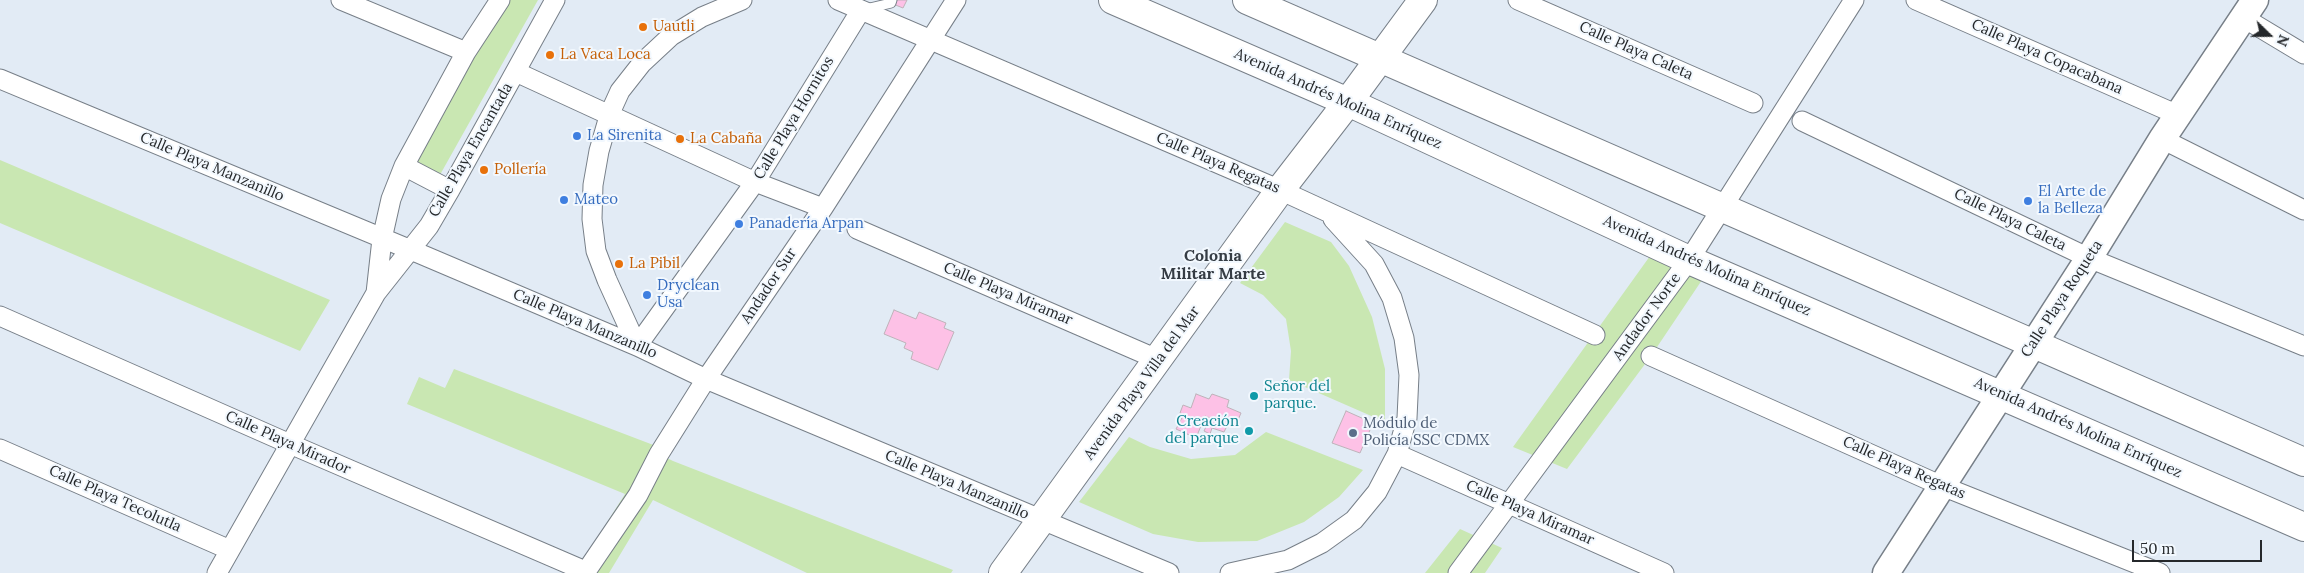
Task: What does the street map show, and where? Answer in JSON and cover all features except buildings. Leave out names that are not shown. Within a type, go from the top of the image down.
[{"type":"main road","name":"Avenida Andrés Molina Enríquez","points":[[1112,0],[1348,102],[1689,260],[2304,527]]},
{"type":"main road","points":[[1247,0],[2304,462]]},
{"type":"main road","name":"Avenida Playa Villa del Mar","points":[[1003,573],[1159,360],[1280,190],[1423,0]]},
{"type":"street","points":[[341,0],[466,52]]},
{"type":"street","name":"Calle Playa Encantada","points":[[376,293],[382,239],[392,198],[404,166],[466,52],[500,0]]},
{"type":"street","name":"Calle Playa Encantada","points":[[217,573],[376,293],[411,250],[450,190],[555,0]]},
{"type":"street","points":[[637,346],[596,251],[592,219],[593,185],[599,151],[610,113],[620,91],[642,63],[670,36],[702,17],[742,0]]},
{"type":"street","name":"Calle Playa Regatas","points":[[838,0],[1280,190],[1595,335]]},
{"type":"street","name":"Andador Sur","points":[[582,570],[638,495],[659,454],[706,379],[823,208],[956,0]]},
{"type":"street","name":"Calle Playa Caleta","points":[[1518,0],[1753,103]]},
{"type":"street","name":"Andador Norte","points":[[1458,573],[1689,260],[1854,0]]},
{"type":"street","name":"Calle Playa Copacabana","points":[[1916,0],[2178,115]]},
{"type":"street","points":[[2250,9],[2304,54]]},
{"type":"street","name":"Calle Playa Roqueta","points":[[1886,573],[2089,258],[2162,139],[2250,9]]},
{"type":"street","name":"Calle Playa Hornitos","points":[[637,346],[755,182],[860,10]]},
{"type":"street","points":[[516,72],[610,113],[755,182],[823,208]]},
{"type":"street","name":"Calle Playa Manzanillo","points":[[0,79],[411,250],[637,346],[706,379],[1169,573]]},
{"type":"street","name":"Calle Playa Caleta","points":[[1802,121],[2089,258],[2304,346]]},
{"type":"street","points":[[2162,139],[2304,210]]},
{"type":"street","points":[[404,166],[450,190]]},
{"type":"street","points":[[1230,573],[1288,560],[1322,543],[1354,520],[1378,492],[1397,454],[1407,418],[1409,375],[1404,338],[1392,298],[1374,264],[1328,212]]},
{"type":"street","name":"Calle Playa Miramar","points":[[857,229],[1159,360]]},
{"type":"street","name":"Calle Playa Mirador","points":[[0,316],[582,570]]},
{"type":"street","name":"Calle Playa Regatas","points":[[1651,356],[1942,486],[2160,573]]},
{"type":"street","name":"Calle Playa Tecolutla","points":[[0,449],[230,550]]},
{"type":"street","name":"Calle Playa Miramar","points":[[1397,454],[1664,573]]},
{"type":"lane","points":[[860,10],[890,3],[892,0]]},
{"type":"green space","points":[[502,0],[538,0],[441,173],[425,171],[415,163]]},
{"type":"green space","points":[[0,160],[330,300],[300,351],[0,223]]},
{"type":"green space","points":[[1285,222],[1331,242],[1349,266],[1372,317],[1385,369],[1385,422],[1289,380],[1291,351],[1286,319],[1263,295],[1240,283]]},
{"type":"green space","points":[[1650,256],[1702,280],[1651,356],[1567,469],[1513,447]]},
{"type":"green space","points":[[454,369],[656,446],[659,454],[673,461],[953,570],[951,573],[807,573],[653,500],[609,573],[575,573],[625,494],[407,404],[419,377],[445,388]]},
{"type":"green space","points":[[1266,432],[1363,470],[1339,497],[1304,522],[1257,541],[1198,542],[1153,534],[1079,502],[1129,437],[1150,447],[1191,459],[1235,455]]},
{"type":"green space","points":[[1460,529],[1502,548],[1485,573],[1425,573]]},
{"type":"place","name":"Uautli","points":[[643,27]]},
{"type":"place","name":"La Vaca Loca","points":[[550,55]]},
{"type":"place","name":"La Sirenita","points":[[577,136]]},
{"type":"place","name":"La Cabaña","points":[[680,139]]},
{"type":"place","name":"Pollería","points":[[484,170]]},
{"type":"place","name":"Mateo","points":[[564,200]]},
{"type":"place","name":"El Arte de la Belleza","points":[[2028,201]]},
{"type":"place","name":"Panadería Arpan","points":[[739,224]]},
{"type":"place","name":"La Pibil","points":[[619,264]]},
{"type":"place","name":"Dryclean Usa","points":[[647,295]]},
{"type":"place","name":"Señor del parque.","points":[[1254,396]]},
{"type":"place","name":"Creación del parque","points":[[1249,431]]},
{"type":"place","name":"Módulo de Policía SSC CDMX","points":[[1353,433]]},
{"type":"district","name":"Colonia Militar Marte","points":[[1213,265]]}]
